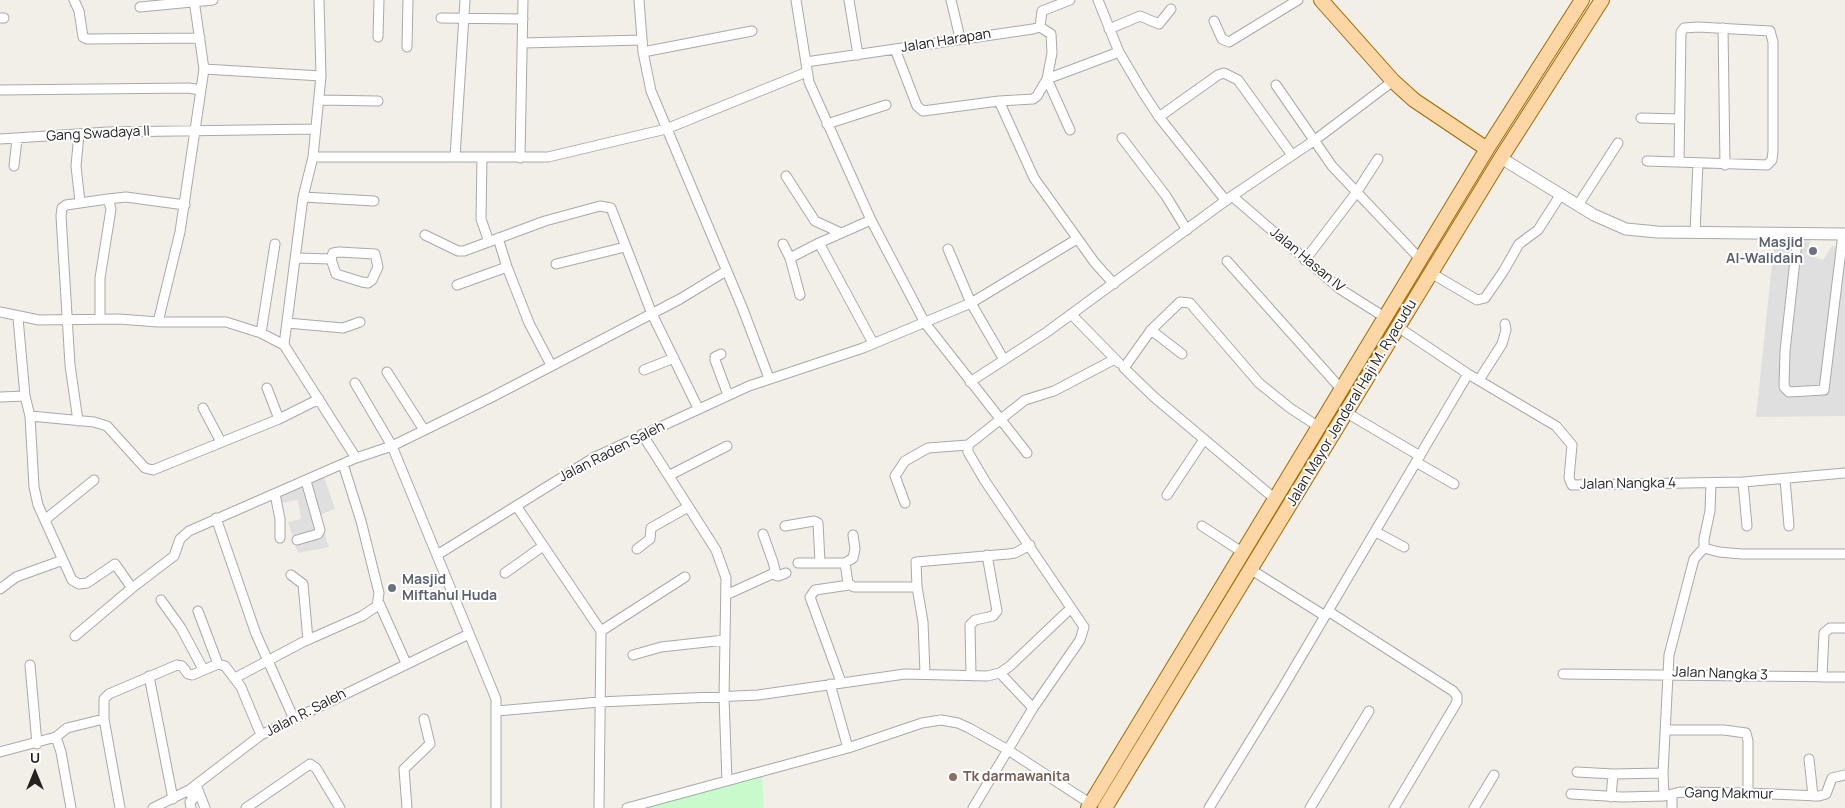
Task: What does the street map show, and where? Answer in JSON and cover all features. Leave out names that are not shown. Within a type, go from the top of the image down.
[{"type":"main road","points":[[1321,0],[1393,82],[1435,116],[1487,149]]},
{"type":"main road","name":"Jalan Mayor Jenderal Haji M. Ryacudu","points":[[1105,808],[1501,158],[1602,0]]},
{"type":"main road","points":[[1581,3],[1592,14]]},
{"type":"main road","name":"Jalan Mayor Jenderal Haji M. Ryacudu","points":[[1090,806],[1487,149],[1581,3]]},
{"type":"main road","points":[[1307,448],[1314,452],[1322,442],[1330,440]]},
{"type":"main road","points":[[1289,477],[1296,474],[1304,460],[1315,463]]},
{"type":"street","points":[[74,0],[79,11],[83,37],[87,39],[200,38]]},
{"type":"street","points":[[140,7],[214,0]]},
{"type":"street","points":[[284,345],[297,258],[302,197],[313,157],[319,100],[321,76],[319,0]]},
{"type":"street","points":[[378,37],[379,0]]},
{"type":"street","points":[[407,47],[408,0]]},
{"type":"street","points":[[455,157],[465,0]]},
{"type":"street","points":[[520,158],[523,0]]},
{"type":"street","points":[[638,0],[643,52],[651,91],[769,378]]},
{"type":"street","points":[[796,0],[806,72],[827,124],[871,220],[925,323],[1027,453]]},
{"type":"street","points":[[849,0],[858,55]]},
{"type":"street","points":[[951,0],[960,38]]},
{"type":"street","points":[[895,50],[917,106],[924,111],[1033,99],[1037,96],[1047,79],[1052,38],[1046,29],[1040,27],[1042,11],[1070,0]]},
{"type":"street","name":"Jalan Hasan IV","points":[[1098,0],[1119,52],[1159,117],[1229,198],[1340,289],[1386,318]]},
{"type":"street","points":[[1214,21],[1222,39],[1229,42],[1298,0]]},
{"type":"street","points":[[158,322],[185,205],[204,69],[195,2]]},
{"type":"street","points":[[1110,29],[1140,16],[1159,24],[1172,10]]},
{"type":"street","points":[[441,18],[523,19]]},
{"type":"street","name":"Jalan Harapan","points":[[806,62],[1040,27]]},
{"type":"street","points":[[1646,161],[1761,166],[1767,165],[1772,160],[1773,42],[1770,31],[1684,28],[1681,32],[1679,162]]},
{"type":"street","points":[[1723,28],[1725,165]]},
{"type":"street","points":[[643,52],[752,31]]},
{"type":"street","points":[[523,43],[642,40]]},
{"type":"street","points":[[1047,79],[1119,52]]},
{"type":"street","points":[[204,69],[321,76]]},
{"type":"street","points":[[313,157],[548,157],[666,129],[806,72]]},
{"type":"street","points":[[1159,117],[1218,75],[1224,73],[1238,80],[1292,155]]},
{"type":"street","points":[[1047,79],[1070,130]]},
{"type":"street","points":[[970,382],[1072,315],[1229,198],[1314,140],[1393,82]]},
{"type":"street","points":[[1276,84],[1332,166],[1421,260]]},
{"type":"street","points":[[0,90],[189,88],[200,90]]},
{"type":"street","points":[[319,100],[378,101]]},
{"type":"street","points":[[999,102],[1034,178],[1077,239],[1114,284]]},
{"type":"street","points":[[827,124],[886,105]]},
{"type":"street","points":[[1641,118],[1680,119]]},
{"type":"street","name":"Gang Swadaya II","points":[[0,139],[195,130],[315,129]]},
{"type":"street","points":[[79,134],[76,166],[80,202]]},
{"type":"street","points":[[1122,138],[1166,196],[1187,230]]},
{"type":"street","points":[[14,166],[17,139]]},
{"type":"street","points":[[1578,205],[1618,144]]},
{"type":"street","points":[[482,157],[481,220],[489,242]]},
{"type":"street","points":[[1501,158],[1578,205],[1626,229],[1657,232],[1798,233],[1844,234],[1824,390],[1789,392],[1784,387],[1785,351],[1798,233]]},
{"type":"street","points":[[1305,260],[1356,193],[1378,159]]},
{"type":"street","points":[[1695,232],[1698,163]]},
{"type":"street","points":[[786,176],[815,221],[841,233]]},
{"type":"street","points":[[1431,273],[1477,300],[1485,298],[1519,244],[1538,230],[1561,194]]},
{"type":"street","points":[[78,421],[70,365],[62,208],[66,205],[80,202],[126,197],[185,205]]},
{"type":"street","points":[[302,197],[374,202]]},
{"type":"street","points":[[100,319],[100,278],[111,209],[108,199]]},
{"type":"street","points":[[424,235],[458,251],[464,251],[546,221],[607,206],[614,210],[625,246],[652,314],[698,408]]},
{"type":"street","points":[[790,258],[819,242],[871,220]]},
{"type":"street","points":[[498,238],[507,267],[529,322],[551,365]]},
{"type":"street","name":"Jalan Raden Saleh","points":[[437,556],[595,457],[698,408],[769,378],[874,344],[971,303],[1077,239]]},
{"type":"street","points":[[819,242],[874,344]]},
{"type":"street","points":[[261,333],[274,244]]},
{"type":"street","points":[[783,244],[790,258],[800,295]]},
{"type":"street","points":[[556,264],[625,246]]},
{"type":"street","points":[[948,249],[971,303],[1004,360]]},
{"type":"street","points":[[339,252],[375,254],[378,266],[372,280],[368,283],[339,276],[333,270],[330,259],[334,253],[339,252]]},
{"type":"street","points":[[297,258],[330,259]]},
{"type":"street","points":[[1227,261],[1342,390]]},
{"type":"street","points":[[457,284],[507,267]]},
{"type":"street","points":[[75,636],[132,588],[174,556],[183,534],[216,518],[306,482],[356,458],[392,446],[652,314],[726,271]]},
{"type":"street","points":[[1124,368],[1151,330],[1180,302],[1190,303],[1259,383],[1290,408],[1319,427]]},
{"type":"street","points":[[0,312],[18,318],[39,320],[100,319],[158,322],[226,322],[261,333],[284,345],[356,458]]},
{"type":"street","points":[[1072,315],[1154,398],[1203,441],[1275,499]]},
{"type":"street","points":[[18,318],[25,396],[30,416],[35,498],[72,580],[79,584],[87,583],[115,564],[132,588]]},
{"type":"street","points":[[287,323],[343,328],[360,322]]},
{"type":"street","points":[[1479,380],[1502,344],[1506,330],[1505,324]]},
{"type":"street","name":"Jalan Nangka 4","points":[[1398,327],[1468,374],[1556,426],[1572,445],[1569,478],[1572,485],[1743,482],[1845,473]]},
{"type":"street","points":[[1151,330],[1182,354]]},
{"type":"street","points":[[721,354],[715,360],[728,395]]},
{"type":"street","points":[[644,370],[674,358]]},
{"type":"street","points":[[905,503],[895,476],[905,461],[928,448],[968,445],[1029,398],[1054,391],[1115,359]]},
{"type":"street","points":[[387,372],[424,430]]},
{"type":"street","points":[[1209,808],[1376,532],[1468,374]]},
{"type":"street","points":[[355,383],[392,446],[494,693],[497,711],[496,808]]},
{"type":"street","points":[[267,388],[279,419]]},
{"type":"street","points":[[0,397],[25,396]]},
{"type":"street","points":[[30,416],[94,422],[107,426],[148,470],[154,470],[279,419],[319,399]]},
{"type":"street","points":[[203,408],[220,442]]},
{"type":"street","points":[[1346,413],[1454,484]]},
{"type":"street","points":[[642,434],[670,475],[720,558],[726,578],[724,698],[727,781]]},
{"type":"street","points":[[1167,496],[1203,441]]},
{"type":"street","points":[[968,445],[968,452],[985,481],[1084,626],[1083,634],[1033,708],[973,808]]},
{"type":"street","points":[[670,475],[727,446]]},
{"type":"street","points":[[343,464],[361,521],[379,594],[379,603],[406,663]]},
{"type":"street","points":[[1785,479],[1790,526]]},
{"type":"street","points":[[46,519],[94,480]]},
{"type":"street","points":[[297,540],[318,534],[320,530],[306,482]]},
{"type":"street","points":[[1743,482],[1747,526]]},
{"type":"street","points":[[1711,483],[1710,511],[1704,548],[1719,552],[1742,554],[1845,554]]},
{"type":"street","points":[[275,494],[280,519],[280,538]]},
{"type":"street","points":[[517,507],[601,631],[599,702],[600,808]]},
{"type":"street","points":[[636,549],[650,538],[650,531],[654,526],[688,507]]},
{"type":"street","points":[[216,518],[253,626],[294,719]]},
{"type":"street","points":[[786,526],[814,521],[818,523],[820,562]]},
{"type":"street","points":[[1202,526],[1242,552]]},
{"type":"street","points":[[1376,532],[1404,547]]},
{"type":"street","points":[[763,534],[774,562],[772,574]]},
{"type":"street","points":[[798,563],[845,563],[853,558],[855,549],[853,536]]},
{"type":"street","points":[[925,673],[924,622],[917,587],[917,561],[1015,553],[1030,545]]},
{"type":"street","points":[[505,573],[543,546]]},
{"type":"street","name":"Jalan Nangka 3","points":[[1704,548],[1694,559],[1687,582],[1669,654],[1666,675],[1845,677]]},
{"type":"street","points":[[971,675],[970,625],[975,620],[993,616],[997,611],[987,554]]},
{"type":"street","points":[[0,590],[16,577],[63,560]]},
{"type":"street","points":[[845,563],[849,585]]},
{"type":"street","points":[[1250,569],[1326,613],[1453,691],[1457,696],[1457,702],[1394,808]]},
{"type":"street","points":[[726,594],[772,574],[778,576],[786,573]]},
{"type":"street","points":[[291,575],[303,584],[308,640]]},
{"type":"street","points":[[601,631],[685,577]]},
{"type":"street","points":[[841,682],[810,597],[815,590],[849,585],[917,587]]},
{"type":"street","points":[[161,600],[181,628],[203,669]]},
{"type":"street","points":[[235,678],[308,640],[362,616],[375,609],[379,603]]},
{"type":"street","points":[[497,711],[599,702],[724,698],[785,692],[884,676],[925,673],[986,676],[1000,673],[1071,608]]},
{"type":"street","points":[[198,611],[218,664]]},
{"type":"street","points":[[1822,677],[1824,634],[1830,628],[1845,628]]},
{"type":"street","name":"Jalan R. Saleh","points":[[153,808],[192,788],[261,735],[469,634]]},
{"type":"street","points":[[633,655],[662,647],[725,640]]},
{"type":"street","points":[[120,808],[104,720],[103,702],[106,695],[177,665],[182,666],[188,674],[218,664],[225,666],[241,687],[261,735]]},
{"type":"street","points":[[30,665],[37,744]]},
{"type":"street","points":[[1000,673],[1033,708]]},
{"type":"street","points":[[1563,674],[1666,675],[1666,730],[1663,773],[1672,808]]},
{"type":"street","points":[[149,676],[173,798]]},
{"type":"street","points":[[830,684],[848,748]]},
{"type":"street","points":[[1310,808],[1369,711]]},
{"type":"street","points":[[406,808],[404,769],[430,744],[424,719]]},
{"type":"street","points":[[0,752],[37,744],[56,737],[67,728],[104,720]]},
{"type":"street","points":[[627,808],[848,748],[922,723],[941,720],[958,723],[1008,750],[1090,806]]},
{"type":"street","points":[[1666,730],[1724,730],[1746,733],[1748,741],[1748,792]]},
{"type":"street","points":[[56,737],[61,752],[71,808]]},
{"type":"street","points":[[1809,759],[1813,796],[1826,794],[1832,778],[1845,774]]},
{"type":"street","points":[[246,808],[312,764],[340,808]]},
{"type":"street","points":[[1577,772],[1613,774],[1663,773]]},
{"type":"street","points":[[1612,797],[1613,774]]},
{"type":"street","points":[[1474,808],[1494,775]]},
{"type":"street","points":[[191,808],[192,788]]},
{"type":"street","points":[[192,788],[205,808]]},
{"type":"street","name":"Gang Makmur","points":[[1571,794],[1612,797],[1748,792],[1813,796]]},
{"type":"shaded area","points":[[1775,235],[1812,236],[1806,254],[1823,260],[1832,246],[1845,249],[1845,416],[1756,417]]},
{"type":"shaded area","points":[[323,474],[335,509],[319,515],[329,547],[298,553],[288,522],[301,519],[298,500],[281,503],[276,493]]},
{"type":"green space","points":[[762,774],[764,808],[636,808]]},
{"type":"place","name":"Masjid Al-Walidain","points":[[1813,251]]},
{"type":"place","name":"Masjid Miftahul Huda","points":[[392,588]]},
{"type":"place","name":"Tk darmawanita","points":[[953,777]]}]
